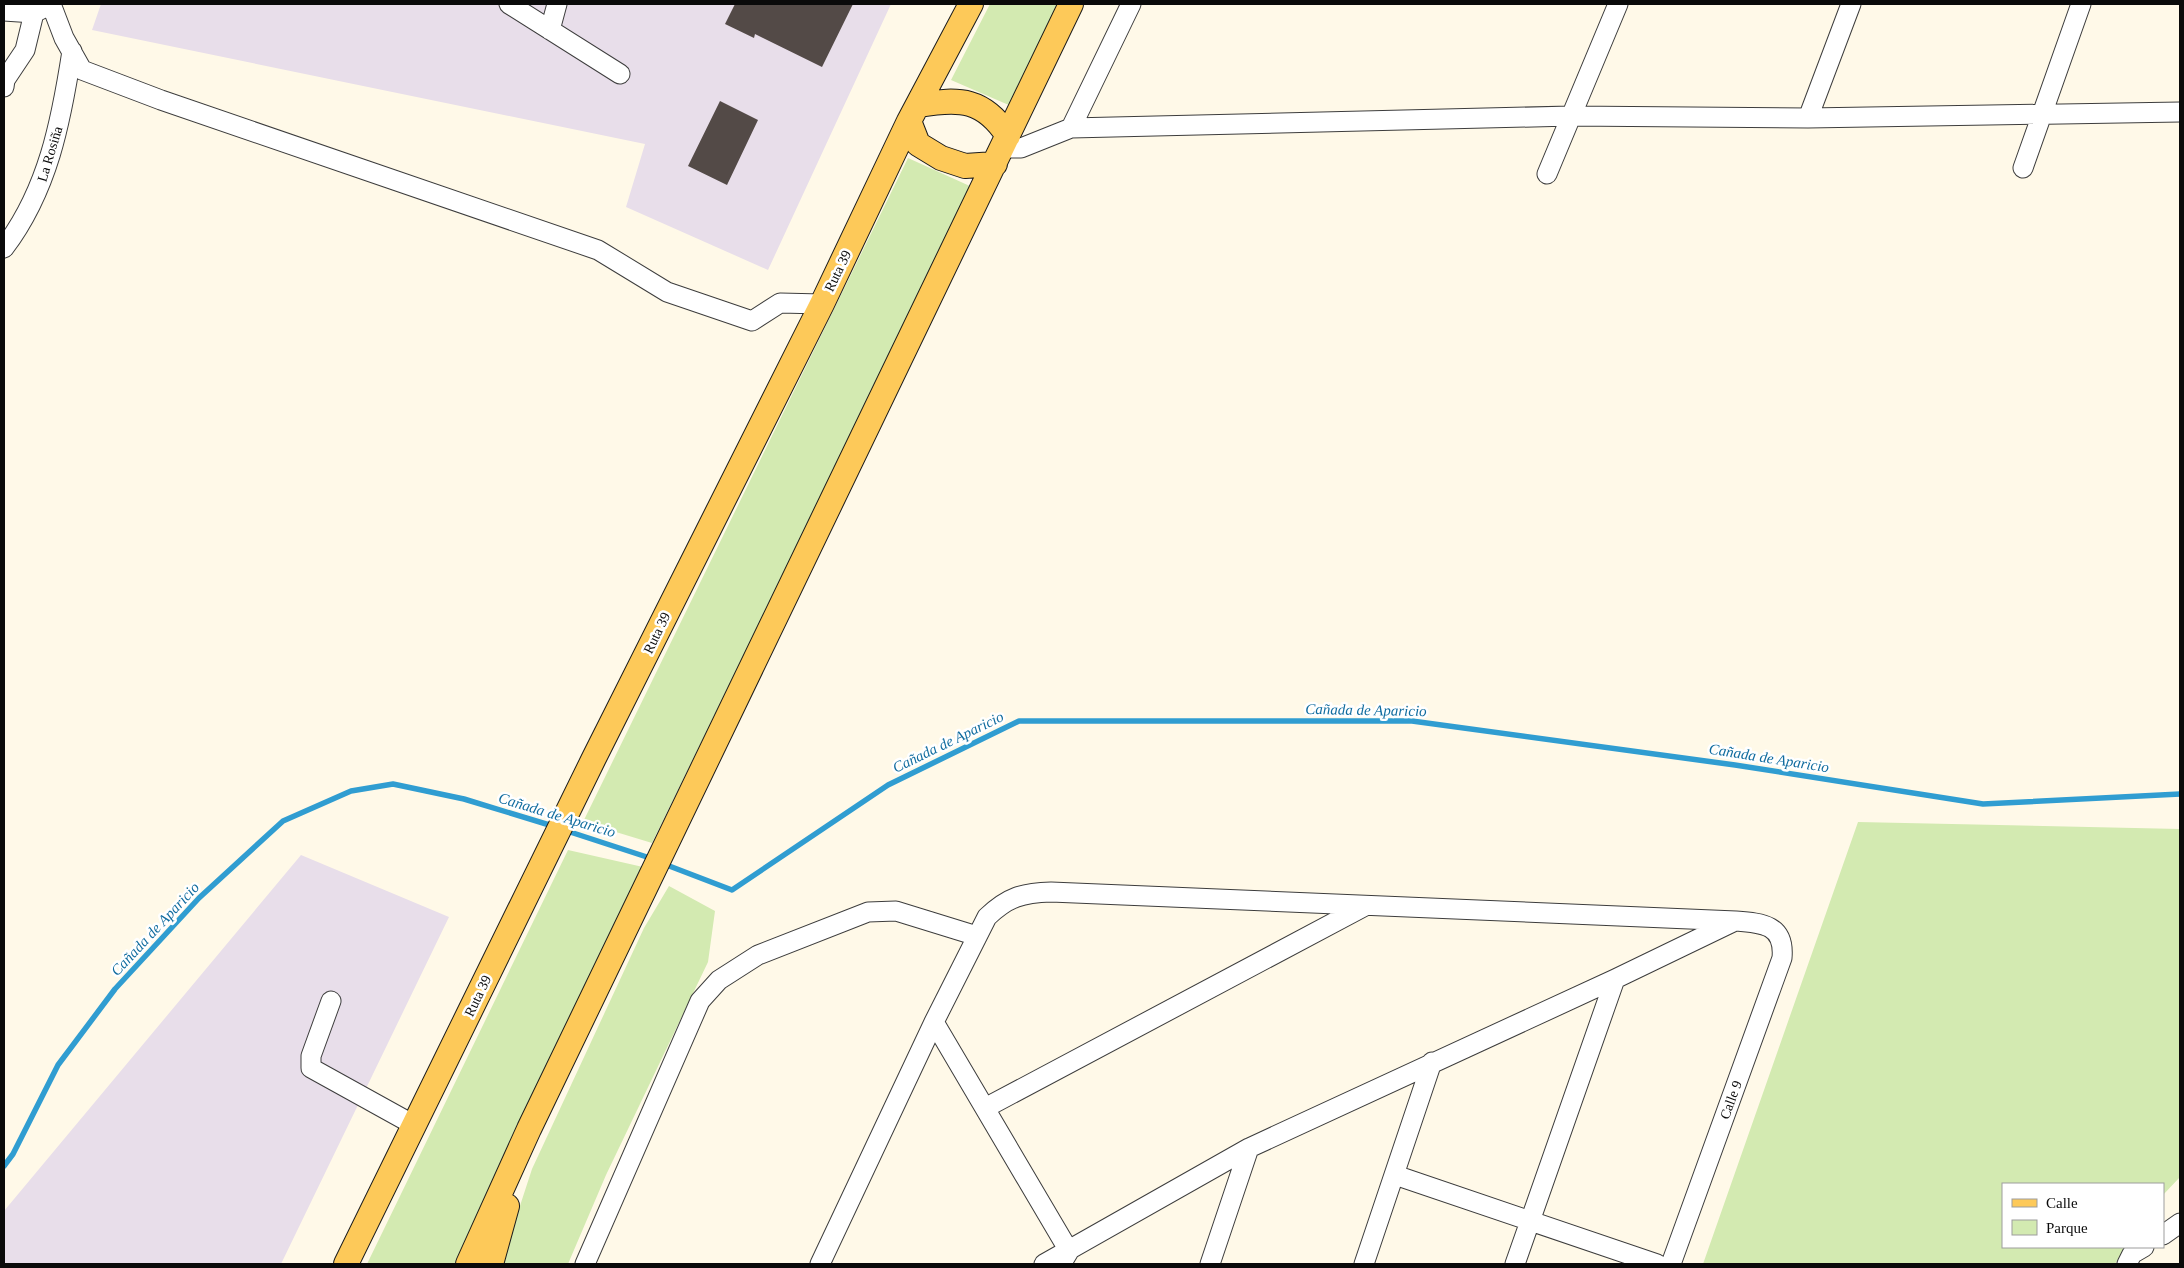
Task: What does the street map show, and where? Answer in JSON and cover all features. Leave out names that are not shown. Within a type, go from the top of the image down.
[{"type":"main road","name":"Ruta 39","points":[[346,1264],[581,784],[822,304],[914,113],[971,4]]},
{"type":"main road","points":[[468,1264],[529,1129],[650,882],[676,824],[1071,4]]},
{"type":"main road","points":[[949,100],[973,105],[996,117],[1002,149],[965,166],[942,158],[918,144],[914,113],[949,100]]},
{"type":"main road","points":[[490,1264],[529,1129]]},
{"type":"street","points":[[4,11],[34,13],[52,4],[82,70],[161,100],[598,250],[666,292],[752,321],[780,303],[822,304]]},
{"type":"street","points":[[509,4],[620,74]]},
{"type":"street","points":[[550,30],[557,4]]},
{"type":"street","points":[[1071,128],[1131,4]]},
{"type":"street","points":[[1547,174],[1618,4]]},
{"type":"street","points":[[1808,118],[1851,4]]},
{"type":"street","points":[[2023,168],[2081,4]]},
{"type":"street","points":[[4,87],[5,80],[24,50],[34,13]]},
{"type":"street","name":"La Rosiña","points":[[4,248],[42,182],[63,110],[72,51]]},
{"type":"street","points":[[1002,149],[1021,148],[1071,128],[1571,116],[1808,118],[2180,112]]},
{"type":"street","points":[[820,1264],[934,1022],[987,917],[1001,904],[1025,893],[1736,921]]},
{"type":"street","points":[[985,1108],[1366,905]]},
{"type":"street","points":[[585,1264],[700,1000],[719,980],[758,955],[868,912],[896,912],[978,936]]},
{"type":"street","points":[[1044,1264],[1065,1258],[1249,1148],[1736,921]]},
{"type":"street","name":"Calle 9","points":[[1671,1264],[1782,958],[1782,945],[1776,931],[1764,924],[1736,921]]},
{"type":"street","points":[[1515,1264],[1615,979]]},
{"type":"street","points":[[331,1001],[311,1056],[311,1068],[414,1125]]},
{"type":"street","points":[[934,1022],[985,1108],[1065,1258]]},
{"type":"street","points":[[1364,1264],[1432,1062]]},
{"type":"street","points":[[1210,1264],[1249,1148]]},
{"type":"street","points":[[1394,1175],[1657,1264]]},
{"type":"street","points":[[2164,1234],[2180,1223]]},
{"type":"street","points":[[2127,1264],[2132,1254],[2142,1248]]},
{"type":"shaded area","points":[[101,4],[891,4],[768,270],[626,207],[645,144],[92,30]]},
{"type":"shaded area","points":[[301,855],[449,917],[281,1264],[4,1264],[4,1211]]},
{"type":"green space","points":[[990,4],[1059,4],[1011,106],[951,80]]},
{"type":"green space","points":[[908,158],[972,187],[652,843],[583,822]]},
{"type":"green space","points":[[1858,822],[2180,829],[2180,1177],[2164,1194],[2164,1183],[2002,1183],[2002,1248],[2124,1248],[2115,1264],[1703,1264]]},
{"type":"green space","points":[[568,850],[643,867],[457,1264],[367,1264]]},
{"type":"green space","points":[[669,886],[715,911],[708,962],[606,1175],[568,1264],[501,1264],[532,1169],[644,928]]},
{"type":"building","points":[[735,4],[853,4],[822,67],[755,34],[754,38],[725,24]]},
{"type":"building","points":[[720,101],[758,120],[727,185],[688,166]]},
{"type":"waterway","name":"Cañada de Aparicio","points":[[664,864],[732,890],[888,785],[1019,721],[1412,721],[1735,765],[1983,804],[2180,794]]},
{"type":"waterway","name":"Cañada de Aparicio","points":[[4,1166],[13,1154],[58,1065],[115,989],[199,898],[283,821],[351,791],[393,784],[464,799],[556,827]]},
{"type":"waterway","name":"Cañada de Aparicio","points":[[564,830],[653,859]]}]
